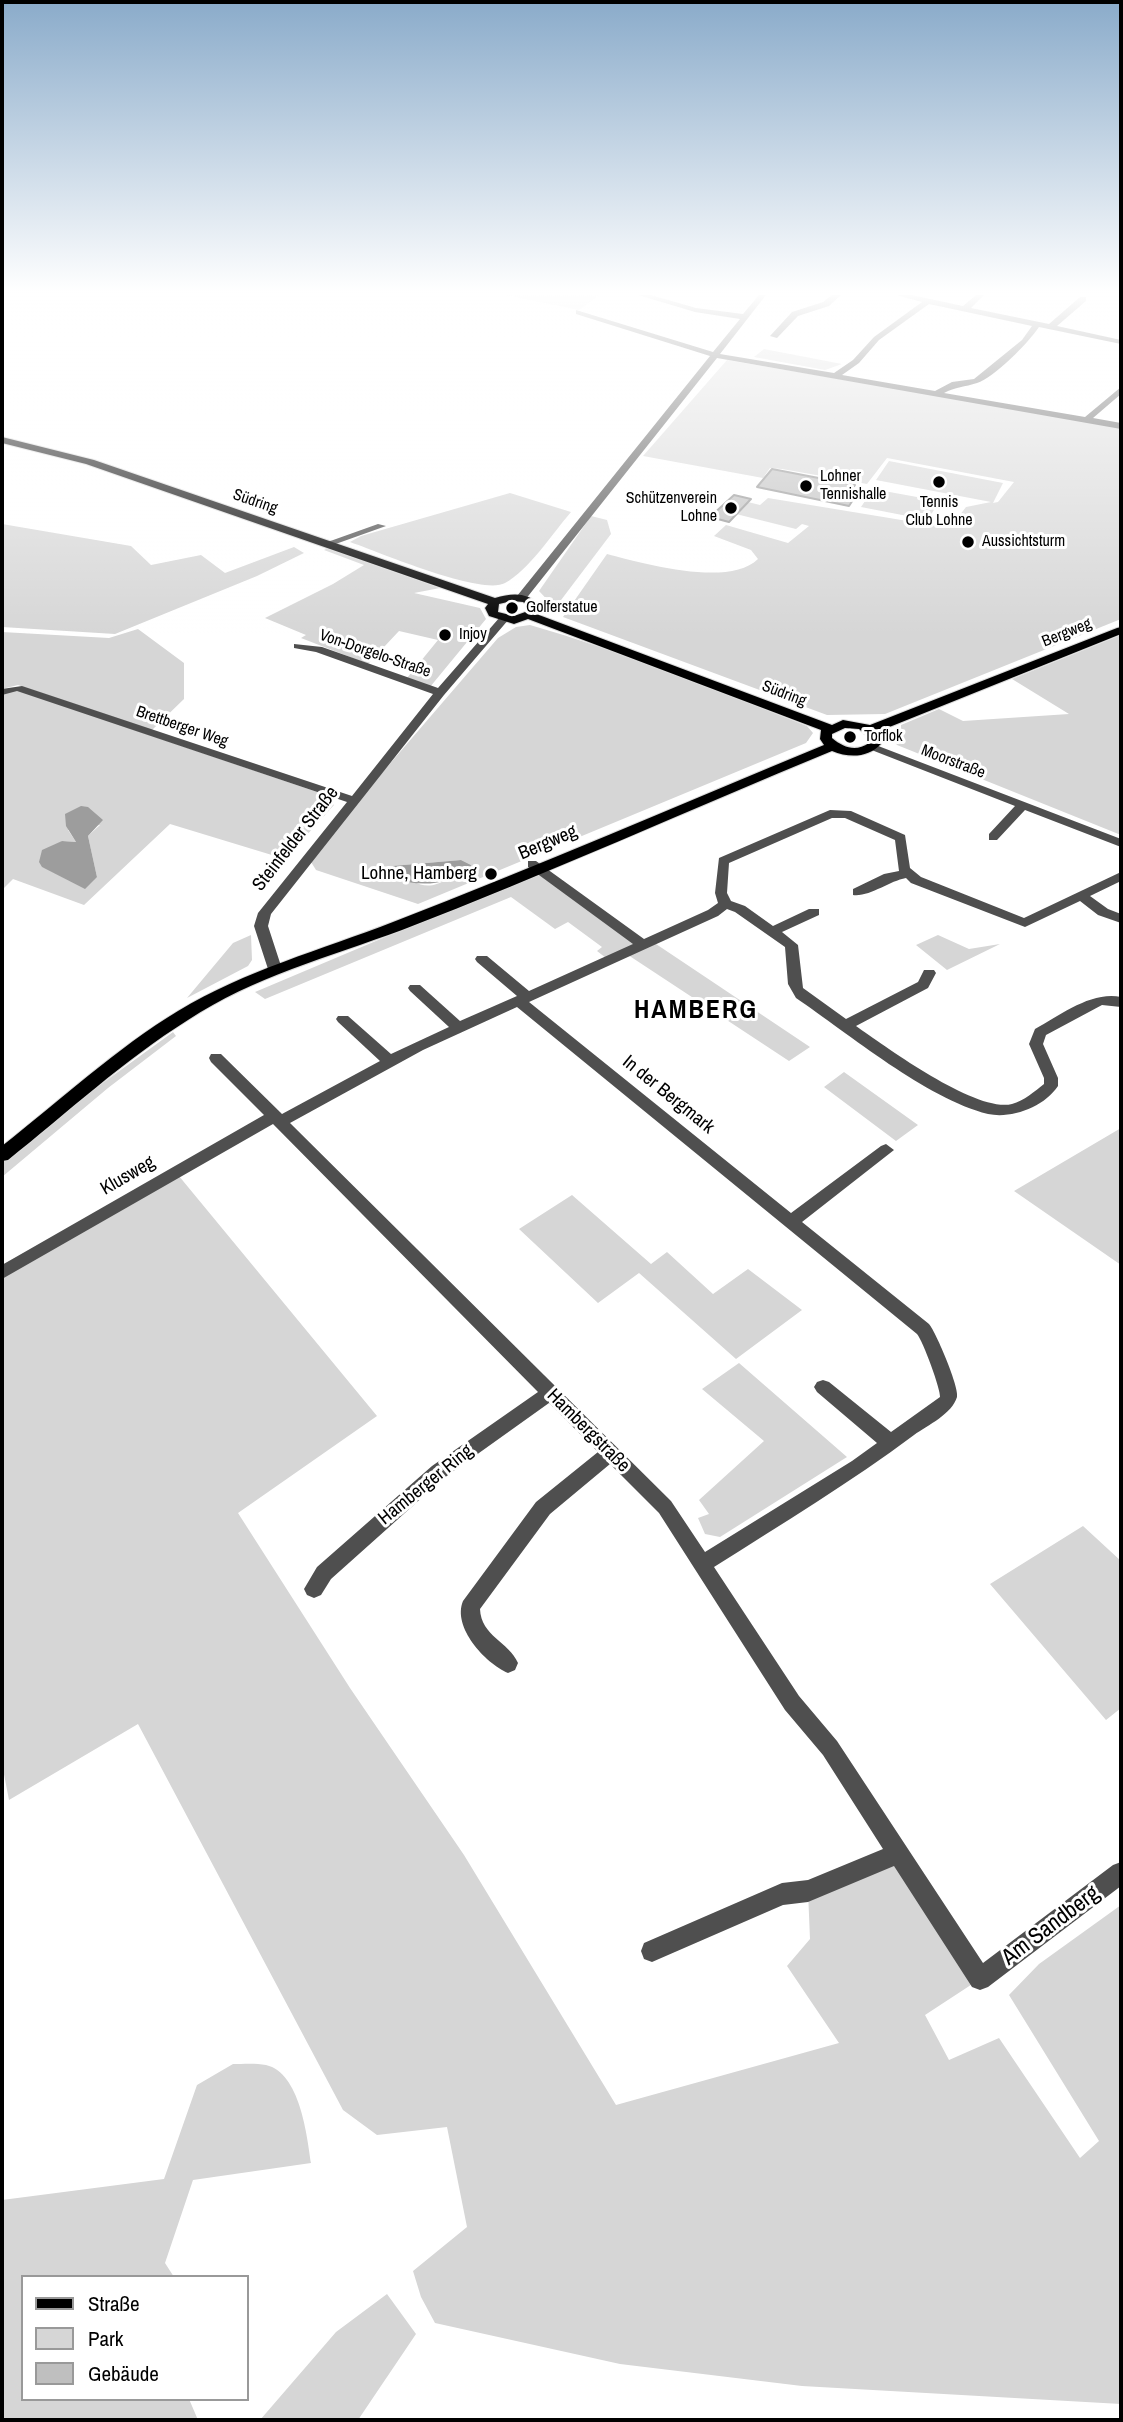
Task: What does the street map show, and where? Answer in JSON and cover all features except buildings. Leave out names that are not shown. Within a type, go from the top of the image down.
[{"type":"main road","name":"Südring","points":[[2,440],[90,462],[495,602]]},
{"type":"main road","points":[[505,598],[521,598],[535,606],[531,616],[519,620],[504,619],[493,614],[491,608],[495,602],[505,598]]},
{"type":"main road","name":"Südring","points":[[531,616],[830,729]]},
{"type":"main road","name":"Bergweg","points":[[830,729],[848,723],[870,730],[1121,631]]},
{"type":"main road","points":[[830,729],[825,736],[832,746]]},
{"type":"main road","points":[[870,730],[876,739],[873,747]]},
{"type":"main road","name":"Bergweg","points":[[275,969],[397,926],[534,866],[832,746],[850,752],[873,747]]},
{"type":"main road","points":[[2,1155],[183,1015],[275,969]]},
{"type":"street","points":[[521,598],[672,408]]},
{"type":"street","points":[[1021,408],[1121,426]]},
{"type":"street","points":[[1089,417],[1100,408]]},
{"type":"street","points":[[327,544],[380,526]]},
{"type":"street","name":"Steinfelder Straße","points":[[275,969],[261,926],[265,913],[353,800],[504,619]]},
{"type":"street","name":"Von-Dorgelo-Straße","points":[[298,646],[318,649],[440,693]]},
{"type":"street","name":"Brettberger Weg","points":[[2,692],[18,688],[353,800]]},
{"type":"street","name":"Moorstraße","points":[[873,747],[1121,843]]},
{"type":"street","points":[[993,837],[1023,805]]},
{"type":"street","points":[[907,874],[901,838],[846,814],[830,814],[723,861],[721,893],[725,904],[773,931],[794,951],[796,990],[944,1090],[995,1110],[1010,1110],[1051,1086],[1051,1078],[1036,1044],[1040,1032],[1097,1002],[1107,999],[1121,1002]]},
{"type":"street","points":[[534,866],[643,945]]},
{"type":"street","points":[[858,892],[889,877],[907,874],[1025,923],[1121,876]]},
{"type":"street","points":[[1082,896],[1103,912],[1121,919]]},
{"type":"street","points":[[277,1119],[388,1060],[713,913],[725,904]]},
{"type":"street","points":[[773,931],[814,912]]},
{"type":"street","name":"In der Bergmark","points":[[482,959],[523,999],[932,1340],[951,1396],[937,1411],[892,1444],[702,1564]]},
{"type":"street","points":[[847,1024],[923,985],[929,973]]},
{"type":"street","points":[[415,988],[458,1027]]},
{"type":"street","points":[[343,1019],[388,1060]]},
{"type":"street","name":"Hambergstraße","points":[[216,1058],[665,1507],[788,1697],[830,1748],[980,1979]]},
{"type":"street","name":"Klusweg","points":[[2,1273],[277,1119]]},
{"type":"street","points":[[792,1221],[886,1150]]},
{"type":"street","points":[[823,1387],[892,1444]]},
{"type":"street","name":"Hamberger Ring","points":[[314,1588],[324,1573],[438,1472],[550,1393]]},
{"type":"street","points":[[508,1663],[489,1649],[469,1618],[470,1607],[543,1508],[610,1453]]},
{"type":"street","points":[[652,1951],[782,1894],[808,1891],[898,1854]]},
{"type":"street","name":"Am Sandberg","points":[[980,1979],[1121,1873]]},
{"type":"green space","points":[[685,408],[1009,408],[1121,427],[1121,619],[885,714],[827,715],[563,617],[607,554],[685,571],[727,572],[745,567],[758,559],[751,550],[714,536],[726,525],[788,543],[809,526],[802,524],[796,529],[736,514],[748,502],[760,505],[768,498],[950,528],[966,507],[991,502],[876,480],[889,461],[1003,483],[993,503],[998,502],[1014,482],[887,458],[867,484],[770,468],[763,478],[643,456]]},
{"type":"green space","name":"Tennis Club Lohne","points":[[873,489],[939,501],[928,520],[861,507]]},
{"type":"green space","points":[[510,493],[571,512],[531,561],[505,583],[493,585],[453,578],[350,542],[361,536]]},
{"type":"green space","points":[[591,516],[607,520],[611,534],[555,608],[539,591]]},
{"type":"green space","points":[[2,524],[131,546],[151,565],[201,555],[225,573],[294,547],[304,553],[257,576],[115,634],[2,627]]},
{"type":"green space","points":[[328,548],[440,588],[414,593],[480,608],[486,619],[430,687],[407,678],[438,640],[399,631],[368,664],[301,638],[306,635],[265,618],[333,584],[364,565],[324,550]]},
{"type":"green space","points":[[530,625],[635,659],[807,726],[813,733],[806,743],[418,904],[316,870],[311,862],[363,795],[498,638],[516,627]],"holes":[[[461,860],[471,865],[448,879],[431,885],[414,882],[392,866]]]},
{"type":"green space","points":[[138,629],[184,663],[184,699],[152,730],[18,685],[2,689],[2,632],[109,638]]},
{"type":"green space","points":[[1121,635],[1121,835],[897,745],[890,736],[901,730],[901,725],[939,709],[963,721],[1069,714],[1012,679]]},
{"type":"green space","points":[[17,690],[323,794],[334,805],[285,859],[170,824],[84,905],[13,879],[2,890],[2,694]],"holes":[[[100,825],[88,836],[97,877],[42,867],[62,841],[76,842],[68,830]]]},
{"type":"green space","points":[[537,873],[641,949],[656,944],[810,1047],[789,1061],[622,951],[606,958],[597,951],[602,947],[568,922],[555,929],[511,897],[265,999],[255,992]]},
{"type":"green space","points":[[251,935],[252,960],[248,966],[187,998],[233,943]]},
{"type":"green space","points":[[938,935],[969,949],[1000,944],[947,970],[916,945]]},
{"type":"green space","points":[[173,1032],[176,1036],[108,1088],[2,1177],[2,1162],[78,1101]]},
{"type":"green space","points":[[844,1072],[918,1125],[896,1141],[824,1087]]},
{"type":"green space","points":[[1121,1128],[1121,1265],[1014,1191]]},
{"type":"green space","points":[[174,1170],[377,1416],[238,1513],[350,1688],[464,1855],[616,2105],[839,2043],[787,1966],[810,1939],[808,1891],[898,1854],[980,1979],[925,2015],[949,2060],[999,2038],[1080,2158],[1099,2141],[1009,1995],[1039,1964],[1121,1905],[1121,2404],[802,2386],[620,2364],[435,2323],[421,2297],[413,2271],[467,2227],[447,2127],[377,2135],[343,2110],[138,1724],[9,1800],[2,1764],[2,1265]]},
{"type":"green space","points":[[572,1195],[651,1264],[667,1252],[713,1294],[748,1269],[802,1310],[736,1359],[639,1273],[598,1303],[519,1229]]},
{"type":"green space","points":[[739,1363],[847,1457],[720,1537],[705,1534],[698,1518],[709,1514],[699,1500],[764,1441],[702,1389]]},
{"type":"green space","points":[[1083,1526],[1121,1561],[1121,1708],[1106,1720],[990,1584]]},
{"type":"green space","points":[[233,2064],[266,2065],[278,2070],[287,2080],[300,2106],[311,2163],[193,2180],[165,2263],[173,2275],[21,2275],[21,2401],[190,2401],[198,2420],[2,2420],[2,2200],[164,2179],[197,2085]]},
{"type":"green space","points":[[387,2294],[416,2334],[358,2420],[260,2420],[336,2332]]},
{"type":"shaded area","points":[[81,806],[88,807],[103,820],[88,836],[97,877],[85,889],[42,867],[39,862],[42,850],[62,841],[76,842],[66,826],[65,814]]},
{"type":"shaded area","points":[[461,860],[471,865],[470,870],[440,882],[400,881],[389,878],[386,872],[392,866]]},
{"type":"place","name":"Tennis Club Lohne","points":[[939,482]]},
{"type":"place","name":"Lohner Tennishalle","points":[[806,486]]},
{"type":"place","name":"Schützenverein Lohne","points":[[731,508]]},
{"type":"place","name":"Aussichtsturm","points":[[968,542]]},
{"type":"place","name":"Golferstatue","points":[[512,608]]},
{"type":"place","name":"Injoy","points":[[445,635]]},
{"type":"place","name":"Torflok","points":[[850,737]]},
{"type":"place","name":"Lohne, Hamberg","points":[[491,874]]},
{"type":"district","name":"HAMBERG","points":[[696,1011]]}]
